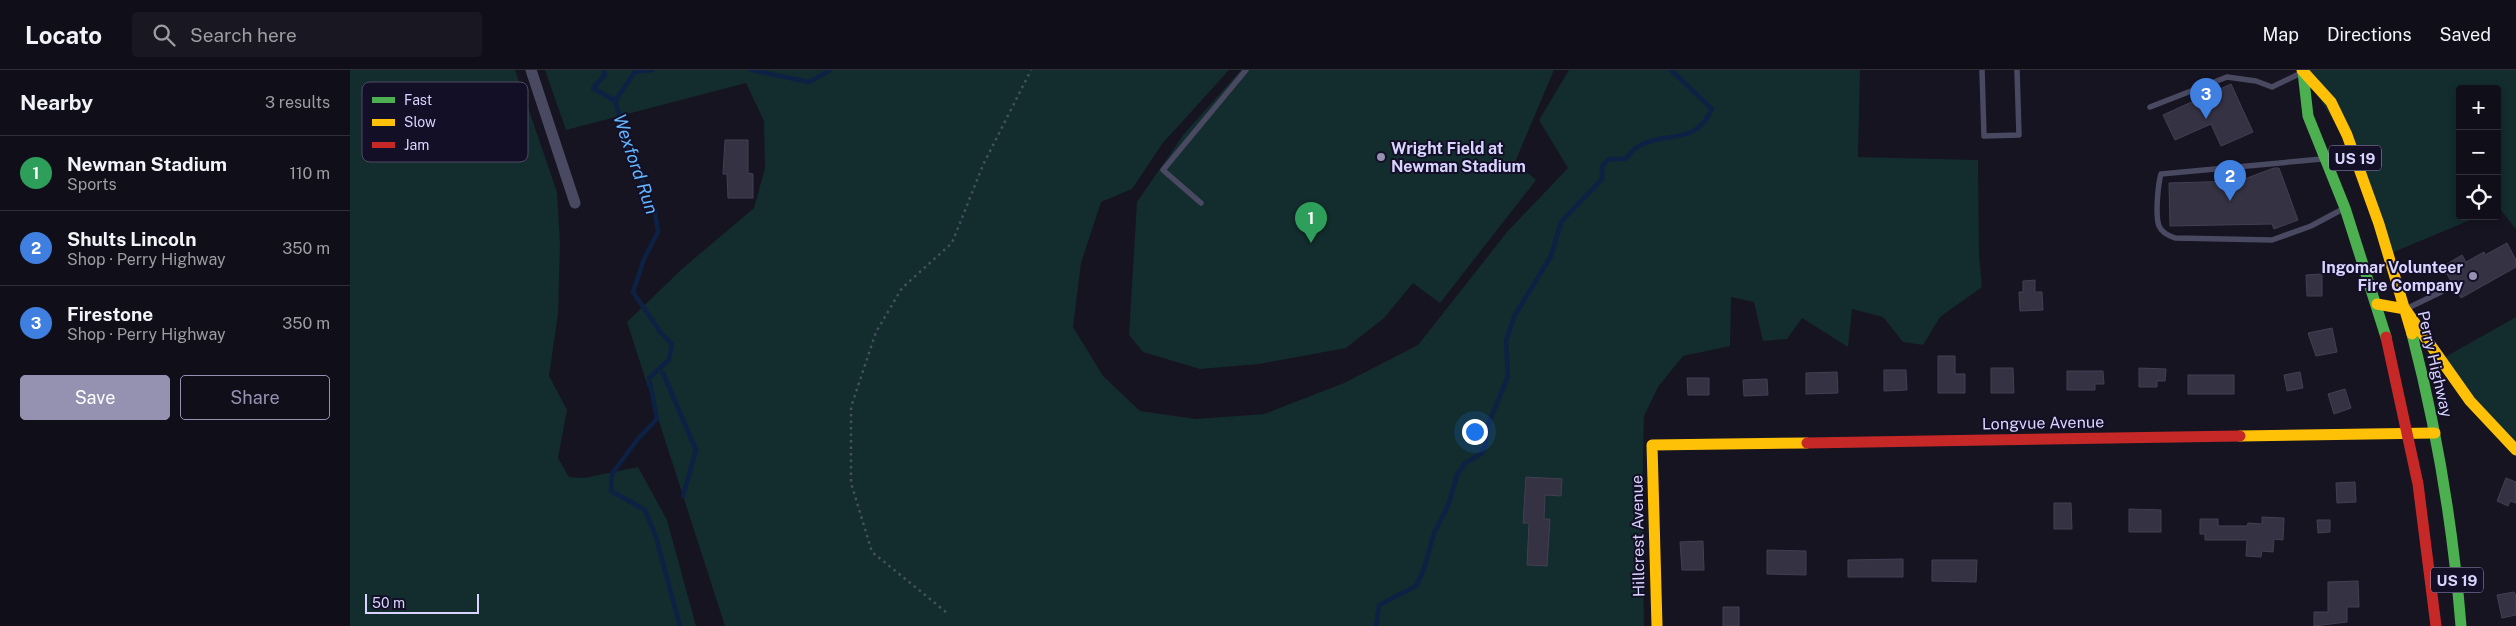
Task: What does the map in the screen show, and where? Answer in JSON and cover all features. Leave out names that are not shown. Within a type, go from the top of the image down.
[{"type":"main road","name":"US 19","points":[[2303,71],[2308,116],[2327,158],[2377,304],[2408,433],[2426,537],[2436,626]]},
{"type":"main road","name":"Perry Highway","points":[[2303,71],[2333,106],[2370,199],[2406,309],[2435,433],[2452,533],[2461,626]]},
{"type":"main road","points":[[2377,304],[2406,309],[2461,389],[2495,430],[2516,450]]},
{"type":"main road","name":"Longvue Avenue","points":[[1652,445],[2435,433]]},
{"type":"main road","name":"Hillcrest Avenue","points":[[1652,445],[1656,626]]},
{"type":"street","points":[[531,70],[575,203]]},
{"type":"lane","points":[[1201,203],[1163,170],[1246,70]]},
{"type":"lane","points":[[1982,70],[1984,136],[2019,135],[2017,70]]},
{"type":"lane","points":[[2150,107],[2227,77],[2256,81],[2272,87],[2303,71]]},
{"type":"lane","points":[[2327,158],[2161,174],[2158,204],[2159,226],[2167,236],[2175,238],[2272,240],[2311,226],[2345,208]]},
{"type":"lane","points":[[2406,309],[2441,292]]},
{"type":"path","points":[[946,612],[872,552],[851,483],[851,407],[876,332],[902,288],[952,243],[983,165],[1031,70]]},
{"type":"green space","points":[[350,70],[515,70],[519,82],[362,82],[362,162],[528,162],[528,108],[557,192],[560,244],[558,314],[549,376],[567,410],[558,458],[569,477],[584,478],[638,467],[667,520],[696,626],[350,626]]},
{"type":"green space","points":[[545,70],[1229,70],[1162,144],[1132,189],[1101,202],[1081,263],[1073,327],[1103,376],[1140,411],[1196,419],[1264,414],[1344,383],[1418,345],[1507,232],[1568,168],[1539,120],[1569,70],[1860,70],[1858,157],[1978,160],[1979,255],[1982,287],[1940,317],[1923,345],[1903,342],[1883,317],[1852,309],[1848,347],[1802,318],[1787,339],[1763,341],[1754,302],[1731,297],[1730,346],[1683,356],[1658,387],[1644,416],[1642,504],[1644,626],[725,626],[627,322],[682,269],[754,208],[765,168],[764,121],[746,83],[566,130]]},
{"type":"green space","points":[[1241,70],[1554,70],[1515,162],[1536,180],[1440,303],[1413,283],[1384,318],[1346,348],[1259,364],[1200,369],[1143,352],[1129,335],[1137,202],[1184,134]]},
{"type":"green space","points":[[2302,70],[2516,70],[2516,229],[2501,210],[2501,85],[2456,85],[2456,220],[2470,220],[2389,254],[2351,149]]},
{"type":"green space","points":[[2516,317],[2516,450],[2440,360]]},
{"type":"building","points":[[2231,84],[2253,132],[2221,146],[2211,124],[2175,140],[2163,115]]},
{"type":"building","points":[[725,140],[748,140],[748,173],[753,174],[753,198],[728,198],[727,174],[723,174]]},
{"type":"building","points":[[2274,168],[2279,168],[2298,220],[2274,229],[2272,224],[2170,226],[2169,183],[2239,181]]},
{"type":"building","name":"Ingomar Volunteer Fire Company","points":[[2507,243],[2516,260],[2516,267],[2461,298],[2447,274],[2452,271],[2447,264],[2462,255],[2466,262],[2484,252],[2485,255]]},
{"type":"building","points":[[2322,274],[2322,296],[2307,296],[2306,275]]},
{"type":"building","points":[[2035,280],[2035,292],[2042,292],[2043,310],[2020,311],[2019,292],[2023,292],[2023,281]]},
{"type":"building","points":[[2332,328],[2337,352],[2316,356],[2308,333]]},
{"type":"building","points":[[1938,356],[1955,356],[1955,374],[1965,374],[1965,393],[1938,393]]},
{"type":"building","points":[[1991,368],[2013,368],[2014,393],[1991,393]]},
{"type":"building","points":[[2139,368],[2166,369],[2165,381],[2157,381],[2157,387],[2139,387]]},
{"type":"building","points":[[1884,370],[1906,370],[1907,390],[1884,391]]},
{"type":"building","points":[[2067,371],[2103,371],[2104,384],[2095,384],[2095,390],[2067,390]]},
{"type":"building","points":[[1837,372],[1838,393],[1806,394],[1806,373]]},
{"type":"building","points":[[2300,372],[2303,388],[2287,391],[2284,375]]},
{"type":"building","points":[[2188,375],[2234,375],[2234,394],[2188,394]]},
{"type":"building","points":[[1687,378],[1709,378],[1709,395],[1688,395]]},
{"type":"building","points":[[1767,379],[1768,395],[1744,396],[1743,380]]},
{"type":"building","points":[[2345,389],[2351,408],[2334,414],[2328,394]]},
{"type":"building","points":[[1526,477],[1562,479],[1561,496],[1545,495],[1544,519],[1550,519],[1547,566],[1527,565],[1529,523],[1523,523]]},
{"type":"building","points":[[2506,478],[2516,482],[2516,503],[2510,501],[2508,506],[2497,501]]},
{"type":"building","points":[[2355,482],[2356,502],[2337,503],[2336,483]]},
{"type":"building","points":[[2054,503],[2071,503],[2072,529],[2054,529]]},
{"type":"building","points":[[2129,509],[2161,510],[2161,532],[2129,532]]},
{"type":"building","points":[[2262,517],[2284,518],[2283,540],[2274,539],[2273,552],[2262,551],[2261,557],[2246,556],[2247,540],[2205,540],[2205,534],[2200,534],[2200,519],[2218,519],[2218,526],[2247,526],[2248,523],[2262,524]]},
{"type":"building","points":[[2317,520],[2330,520],[2330,532],[2318,533]]},
{"type":"building","points":[[1703,541],[1704,570],[1682,570],[1680,542]]},
{"type":"building","points":[[1767,550],[1806,551],[1806,575],[1767,574]]},
{"type":"building","points":[[1903,559],[1903,577],[1848,577],[1848,560]]},
{"type":"building","points":[[1932,560],[1977,560],[1976,582],[1932,581]]},
{"type":"building","points":[[2358,581],[2359,607],[2347,607],[2347,622],[2314,626],[2314,612],[2328,612],[2328,582]]},
{"type":"building","points":[[2514,592],[2516,595],[2516,615],[2502,618],[2497,595]]},
{"type":"building","points":[[1723,607],[1739,607],[1739,626],[1723,626]]},
{"type":"waterway","name":"Wexford Run","points":[[604,70],[605,75],[593,88],[615,101],[633,160],[654,206],[658,232],[644,259],[633,292],[661,333],[672,344],[669,360],[649,378],[657,419],[637,440],[612,474],[611,491],[645,510],[656,537],[680,626]]},
{"type":"waterway","points":[[615,101],[635,72],[652,70]]},
{"type":"waterway","points":[[751,70],[809,82],[830,70]]},
{"type":"waterway","points":[[1376,626],[1379,605],[1416,586],[1424,569],[1434,533],[1448,506],[1457,475],[1465,463],[1481,454],[1485,446],[1488,425],[1508,376],[1506,341],[1515,315],[1551,256],[1561,222],[1602,179],[1602,166],[1609,159],[1625,159],[1636,148],[1647,142],[1678,136],[1696,129],[1705,121],[1712,109],[1671,70]]},
{"type":"waterway","points":[[663,373],[696,450],[683,496]]},
{"type":"traffic: fast","points":[[2303,72],[2308,116],[2345,208],[2386,337]]},
{"type":"traffic: fast","points":[[2412,334],[2429,406],[2443,479],[2449,515],[2461,626]]},
{"type":"traffic: slow","points":[[2302,70],[2331,102],[2347,135],[2379,224],[2412,334]]},
{"type":"traffic: slow","points":[[2377,304],[2405,309],[2470,401],[2516,450]]},
{"type":"traffic: slow","points":[[2240,436],[2435,433]]},
{"type":"traffic: slow","points":[[1657,626],[1652,445],[1807,443]]},
{"type":"traffic: jam","points":[[2386,337],[2418,484],[2436,626]]},
{"type":"traffic: jam","points":[[1807,443],[2240,436]]},
{"type":"place","name":"Firestone","points":[[2206,119]]},
{"type":"place","name":"Wright Field at Newman Stadium","points":[[1381,157]]},
{"type":"place","name":"Shults Lincoln","points":[[2230,201]]},
{"type":"place","name":"Newman Stadium","points":[[1311,243]]},
{"type":"place","name":"Ingomar Volunteer Fire Company","points":[[2473,276]]}]
